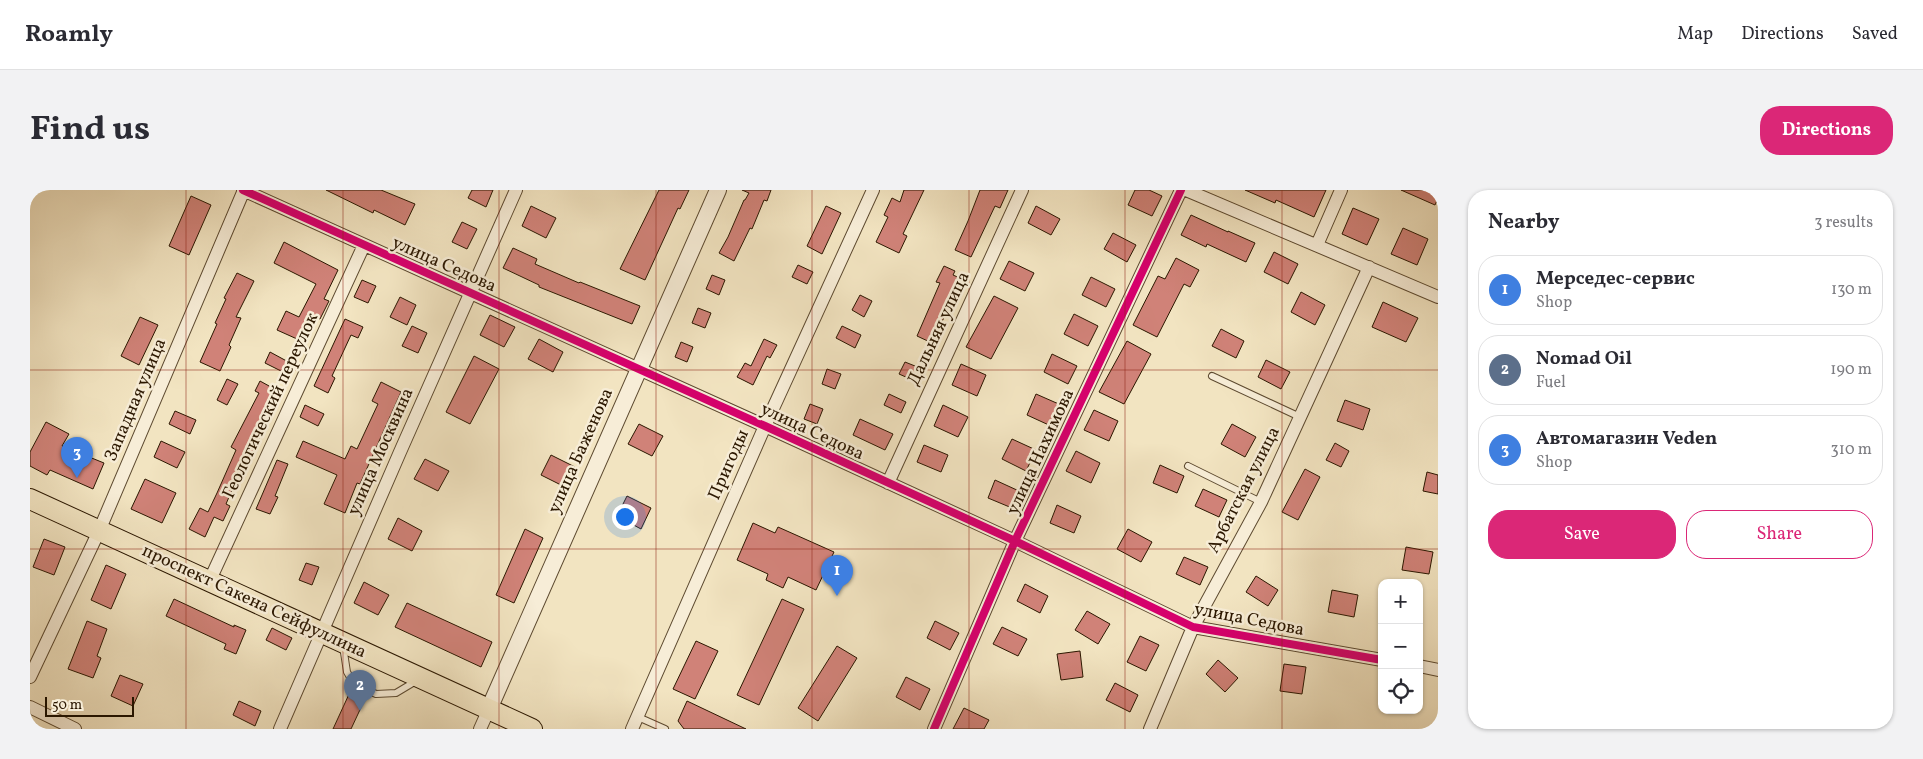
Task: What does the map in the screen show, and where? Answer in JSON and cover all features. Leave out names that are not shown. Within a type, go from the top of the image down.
[{"type":"main road","name":"проспект Сакена Сейфуллина","points":[[30,500],[532,729]]},
{"type":"street","name":"улица Седова","points":[[243,190],[765,426],[1193,627],[1378,659]]},
{"type":"street","name":"Западная улица","points":[[30,677],[99,531],[243,190]]},
{"type":"street","name":"улица Москвина","points":[[280,729],[516,190]]},
{"type":"street","name":"улица Баженова","points":[[480,729],[718,190]]},
{"type":"street","name":"Пригоды","points":[[635,723],[765,426],[873,190]]},
{"type":"street","name":"Дальняя улица","points":[[888,483],[1022,190]]},
{"type":"street","name":"улица Нахимова","points":[[934,729],[1015,542],[1181,190]]},
{"type":"street","points":[[1186,190],[1438,297]]},
{"type":"street","points":[[1317,245],[1341,190]]},
{"type":"street","name":"Геологический переулок","points":[[209,582],[364,245]]},
{"type":"street","name":"Арбатская улица","points":[[1150,729],[1193,627],[1261,502],[1369,267]]},
{"type":"street","points":[[1423,667],[1438,670]]},
{"type":"street","points":[[30,707],[75,729]]},
{"type":"lane","points":[[1212,376],[1300,417]]},
{"type":"lane","points":[[1188,466],[1261,502]]},
{"type":"lane","points":[[342,643],[347,672],[354,684],[376,694],[396,693],[420,678]]},
{"type":"lane","points":[[635,723],[664,729]]},
{"type":"building","points":[[326,190],[381,190],[415,204],[405,225],[374,210],[373,213]]},
{"type":"building","points":[[472,190],[493,190],[486,207],[468,198]]},
{"type":"building","points":[[659,190],[689,190],[680,209],[678,208],[645,280],[620,269]]},
{"type":"building","points":[[742,190],[771,190],[767,201],[764,200],[752,229],[750,228],[734,261],[719,253],[749,193]]},
{"type":"building","points":[[904,190],[924,190],[903,234],[907,236],[899,253],[876,242],[888,217],[884,215],[892,198],[900,202]]},
{"type":"building","points":[[980,190],[1008,190],[1000,208],[995,206],[971,257],[955,250]]},
{"type":"building","points":[[1135,190],[1149,190],[1162,196],[1152,216],[1128,205]]},
{"type":"building","points":[[1245,190],[1326,190],[1314,217],[1276,200],[1275,203]]},
{"type":"building","points":[[1401,190],[1438,190],[1438,198],[1435,205]]},
{"type":"building","points":[[191,196],[211,205],[189,255],[169,246]]},
{"type":"building","points":[[531,206],[556,218],[546,238],[522,226]]},
{"type":"building","points":[[826,206],[841,213],[822,254],[807,246]]},
{"type":"building","points":[[1036,206],[1060,219],[1051,235],[1028,223]]},
{"type":"building","points":[[1353,208],[1379,219],[1367,245],[1342,234]]},
{"type":"building","points":[[1191,215],[1255,243],[1246,262],[1207,244],[1206,247],[1181,235]]},
{"type":"building","points":[[462,222],[477,229],[467,249],[452,242]]},
{"type":"building","points":[[1403,228],[1428,239],[1417,265],[1391,254]]},
{"type":"building","points":[[1113,233],[1136,245],[1127,262],[1104,249]]},
{"type":"building","points":[[284,242],[338,270],[324,299],[329,301],[320,319],[317,318],[306,343],[277,330],[286,311],[299,317],[316,284],[274,263]]},
{"type":"building","points":[[513,248],[537,259],[535,264],[640,306],[632,324],[539,287],[539,285],[503,268]]},
{"type":"building","points":[[1274,252],[1298,264],[1288,284],[1264,272]]},
{"type":"building","points":[[1176,258],[1199,270],[1190,287],[1184,284],[1157,337],[1133,325],[1158,276],[1165,279]]},
{"type":"building","points":[[1009,261],[1034,273],[1025,291],[1000,279]]},
{"type":"building","points":[[798,265],[813,272],[807,284],[792,277]]},
{"type":"building","points":[[944,266],[955,271],[953,275],[962,279],[932,343],[917,336],[940,283],[936,282]]},
{"type":"building","points":[[237,273],[254,281],[236,317],[241,318],[220,371],[200,362],[217,324],[215,323],[226,299],[224,298]]},
{"type":"building","points":[[712,275],[725,280],[719,295],[706,289]]},
{"type":"building","points":[[1091,277],[1115,289],[1106,307],[1082,295]]},
{"type":"building","points":[[362,280],[376,286],[368,303],[354,297]]},
{"type":"building","points":[[1301,292],[1325,305],[1315,325],[1291,312]]},
{"type":"building","points":[[860,295],[872,301],[864,317],[852,310]]},
{"type":"building","points":[[994,296],[1018,308],[991,359],[966,347]]},
{"type":"building","points":[[400,297],[416,305],[407,325],[390,317]]},
{"type":"building","points":[[1383,302],[1418,318],[1406,342],[1372,327]]},
{"type":"building","points":[[698,308],[711,313],[705,328],[692,323]]},
{"type":"building","points":[[1074,314],[1098,326],[1088,346],[1064,334]]},
{"type":"building","points":[[490,315],[515,327],[504,347],[480,335]]},
{"type":"building","points":[[140,317],[158,325],[139,365],[121,356]]},
{"type":"building","points":[[345,319],[363,327],[358,338],[351,335],[332,376],[335,378],[328,393],[314,386]]},
{"type":"building","points":[[412,326],[427,333],[418,353],[402,346]]},
{"type":"building","points":[[842,326],[861,335],[855,348],[836,338]]},
{"type":"building","points":[[1221,329],[1244,341],[1236,358],[1212,346]]},
{"type":"building","points":[[539,339],[563,352],[553,372],[528,359]]},
{"type":"building","points":[[764,339],[777,345],[770,358],[767,356],[753,385],[737,377],[745,363],[751,366]]},
{"type":"building","points":[[1127,341],[1151,354],[1124,404],[1099,392]]},
{"type":"building","points":[[681,342],[693,347],[687,362],[675,357]]},
{"type":"building","points":[[270,352],[294,365],[289,375],[265,363]]},
{"type":"building","points":[[1052,354],[1077,366],[1068,384],[1044,372]]},
{"type":"building","points":[[474,356],[499,369],[470,424],[446,412]]},
{"type":"building","points":[[1266,360],[1290,372],[1281,389],[1258,377]]},
{"type":"building","points":[[905,362],[920,368],[915,381],[899,374]]},
{"type":"building","points":[[961,364],[986,375],[977,396],[952,385]]},
{"type":"building","points":[[827,369],[841,374],[835,389],[822,384]]},
{"type":"building","points":[[227,379],[238,384],[227,405],[217,400]]},
{"type":"building","points":[[260,381],[280,392],[269,412],[272,414],[250,457],[247,455],[226,504],[230,506],[223,521],[214,517],[205,537],[189,529],[200,508],[208,512],[236,450],[231,447],[259,393],[255,391]]},
{"type":"building","points":[[381,382],[401,392],[360,484],[357,483],[345,513],[324,504],[337,475],[296,457],[303,441],[345,459],[351,446],[357,449],[378,404],[372,401]]},
{"type":"building","points":[[889,394],[906,402],[901,413],[884,405]]},
{"type":"building","points":[[1036,394],[1061,405],[1051,426],[1027,415]]},
{"type":"building","points":[[1345,400],[1370,409],[1363,430],[1337,421]]},
{"type":"building","points":[[810,404],[823,409],[817,424],[804,419]]},
{"type":"building","points":[[305,405],[324,414],[318,426],[300,417]]},
{"type":"building","points":[[943,405],[968,417],[958,437],[934,426]]},
{"type":"building","points":[[1094,410],[1118,421],[1109,441],[1084,430]]},
{"type":"building","points":[[175,411],[196,420],[190,434],[169,424]]},
{"type":"building","points":[[860,419],[893,434],[885,450],[853,435]]},
{"type":"building","points":[[46,422],[69,434],[62,446],[104,463],[93,489],[50,470],[47,475],[30,466],[30,452]]},
{"type":"building","points":[[639,424],[663,436],[652,456],[628,444]]},
{"type":"building","points":[[1232,424],[1256,437],[1245,457],[1221,444]]},
{"type":"building","points":[[1012,439],[1036,450],[1026,471],[1002,459]]},
{"type":"building","points":[[161,441],[185,452],[177,468],[154,457]]},
{"type":"building","points":[[1335,443],[1349,451],[1341,467],[1326,460]]},
{"type":"building","points":[[924,445],[948,455],[941,472],[917,462]]},
{"type":"building","points":[[1076,451],[1100,463],[1091,483],[1066,471]]},
{"type":"building","points":[[551,455],[575,467],[565,487],[541,475]]},
{"type":"building","points":[[425,459],[449,471],[438,491],[414,479]]},
{"type":"building","points":[[277,460],[288,464],[275,496],[278,497],[270,514],[256,509]]},
{"type":"building","points":[[1160,465],[1184,476],[1177,493],[1153,483]]},
{"type":"building","points":[[1305,469],[1320,477],[1298,520],[1282,512]]},
{"type":"building","points":[[1427,472],[1438,475],[1438,494],[1423,491]]},
{"type":"building","points":[[145,479],[176,493],[162,523],[131,509]]},
{"type":"building","points":[[995,480],[1019,491],[1012,508],[988,498]]},
{"type":"building","points":[[1203,489],[1227,500],[1219,517],[1195,506]]},
{"type":"building","points":[[627,496],[651,508],[641,529],[617,516]]},
{"type":"building","points":[[1057,505],[1081,516],[1074,533],[1050,523]]},
{"type":"building","points":[[398,518],[422,531],[412,551],[388,539]]},
{"type":"building","points":[[753,523],[775,533],[778,527],[834,552],[816,590],[788,577],[783,588],[766,580],[768,574],[737,560]]},
{"type":"building","points":[[525,529],[543,538],[514,603],[496,595]]},
{"type":"building","points":[[1128,529],[1152,542],[1141,562],[1117,549]]},
{"type":"building","points":[[44,539],[65,547],[54,575],[33,567]]},
{"type":"building","points":[[1406,547],[1433,552],[1429,574],[1402,570]]},
{"type":"building","points":[[1184,557],[1208,567],[1200,585],[1176,574]]},
{"type":"building","points":[[306,563],[319,567],[312,585],[299,580]]},
{"type":"building","points":[[106,565],[126,574],[111,609],[91,600]]},
{"type":"building","points":[[1256,576],[1278,590],[1268,606],[1246,592]]},
{"type":"building","points":[[364,582],[389,595],[378,615],[354,603]]},
{"type":"building","points":[[1025,584],[1048,596],[1040,613],[1017,601]]},
{"type":"building","points":[[1332,590],[1358,595],[1354,617],[1328,612]]},
{"type":"building","points":[[174,599],[234,627],[234,625],[246,630],[236,654],[224,649],[226,644],[166,616]]},
{"type":"building","points":[[782,599],[804,609],[759,705],[737,695]]},
{"type":"building","points":[[407,603],[492,642],[481,667],[395,627]]},
{"type":"building","points":[[1087,611],[1110,624],[1098,644],[1075,630]]},
{"type":"building","points":[[87,621],[107,629],[97,656],[101,658],[93,678],[68,669]]},
{"type":"building","points":[[935,621],[959,633],[950,650],[927,638]]},
{"type":"building","points":[[1002,627],[1027,639],[1018,656],[993,644]]},
{"type":"building","points":[[272,628],[292,638],[286,650],[266,640]]},
{"type":"building","points":[[1140,636],[1159,645],[1146,671],[1127,662]]},
{"type":"building","points":[[696,641],[718,651],[695,699],[673,689]]},
{"type":"building","points":[[837,646],[857,658],[818,721],[798,708]]},
{"type":"building","points":[[1080,651],[1083,677],[1061,680],[1057,654]]},
{"type":"building","points":[[1218,660],[1238,678],[1225,692],[1206,674]]},
{"type":"building","points":[[1284,664],[1306,667],[1302,694],[1280,691]]},
{"type":"building","points":[[120,675],[143,684],[133,706],[111,696]]},
{"type":"building","points":[[906,677],[930,689],[920,710],[896,697]]},
{"type":"building","points":[[1115,683],[1138,695],[1130,712],[1106,700]]},
{"type":"building","points":[[350,692],[365,699],[351,729],[333,729]]},
{"type":"building","points":[[239,701],[261,711],[255,726],[233,715]]},
{"type":"building","points":[[687,701],[746,729],[684,729],[678,721]]},
{"type":"building","points":[[964,708],[989,720],[984,729],[953,729]]},
{"type":"cycle path","points":[[243,190],[765,426],[1015,541],[1193,627],[1378,659]]},
{"type":"cycle path","points":[[934,729],[1015,541],[1181,190]]},
{"type":"place","name":"Автомагазин Veden","points":[[77,478]]},
{"type":"place","name":"Мерседес-сервис","points":[[837,596]]},
{"type":"place","name":"Nomad Oil","points":[[360,711]]}]
